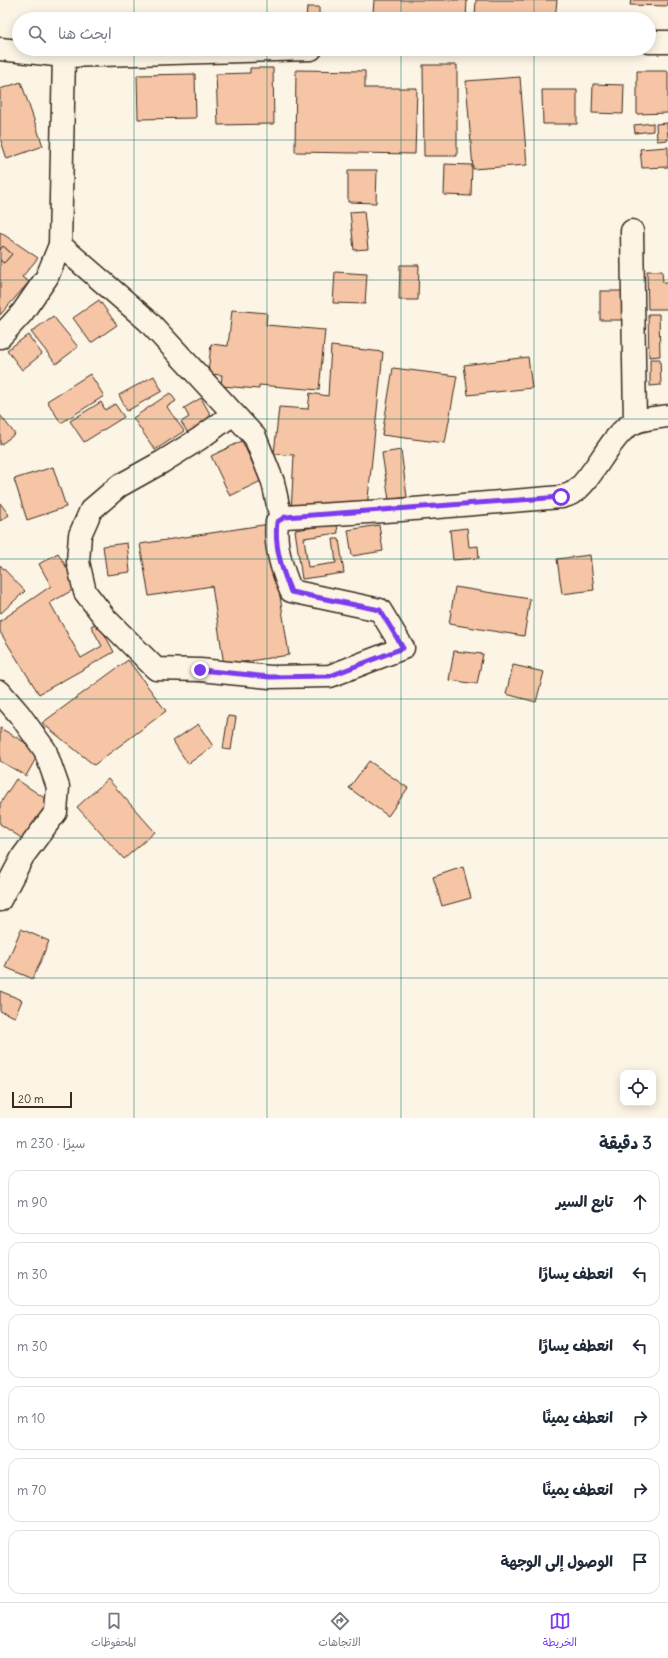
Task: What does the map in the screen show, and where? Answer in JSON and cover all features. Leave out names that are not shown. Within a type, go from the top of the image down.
[{"type":"street","points":[[656,42],[668,42]]},
{"type":"street","points":[[0,48],[12,50]]},
{"type":"street","points":[[0,337],[22,313],[47,277],[60,245],[64,56]]},
{"type":"street","points":[[632,231],[635,422]]},
{"type":"street","points":[[60,245],[148,321],[255,437],[273,482],[281,519]]},
{"type":"street","points":[[233,414],[199,439],[119,486],[91,510],[80,535],[78,562],[85,592],[106,619],[156,669],[200,670],[270,677],[330,676],[403,648],[380,610],[291,592],[283,572],[277,548],[277,522],[285,517],[561,497],[574,493],[584,482],[608,447],[627,426],[647,418],[668,416]]},
{"type":"street","points":[[0,692],[19,714],[45,750],[58,786],[56,812],[23,856],[0,900]]},
{"type":"building","points":[[374,0],[467,0],[466,12],[373,12]]},
{"type":"building","points":[[476,0],[557,0],[556,12],[475,12]]},
{"type":"building","points":[[631,0],[668,0],[668,6],[630,5]]},
{"type":"building","points":[[307,7],[319,7],[319,12],[307,12]]},
{"type":"building","points":[[423,65],[457,65],[457,156],[424,156]]},
{"type":"building","points":[[250,68],[273,68],[274,124],[218,125],[216,74],[250,73]]},
{"type":"building","points":[[296,70],[365,71],[365,88],[417,88],[415,154],[295,152]]},
{"type":"building","points":[[637,71],[668,71],[668,113],[637,114]]},
{"type":"building","points":[[195,74],[196,118],[138,119],[137,75]]},
{"type":"building","points":[[520,77],[527,165],[473,169],[466,81]]},
{"type":"building","points":[[21,82],[43,146],[7,159],[0,138],[0,89]]},
{"type":"building","points":[[593,84],[624,85],[623,114],[592,113]]},
{"type":"building","points":[[542,90],[577,90],[577,124],[543,124]]},
{"type":"building","points":[[653,123],[653,131],[635,133],[634,125]]},
{"type":"building","points":[[667,123],[668,140],[657,141],[656,124]]},
{"type":"building","points":[[668,147],[668,167],[642,168],[640,149]]},
{"type":"building","points":[[445,164],[472,165],[471,196],[444,195]]},
{"type":"building","points":[[348,170],[377,170],[376,203],[348,202]]},
{"type":"building","points":[[364,211],[368,249],[354,250],[350,212]]},
{"type":"building","points":[[0,232],[38,258],[22,277],[29,282],[0,315],[0,260],[4,263],[12,254],[3,246],[0,250]]},
{"type":"building","points":[[3,246],[12,254],[4,263],[0,260],[0,250]]},
{"type":"building","points":[[400,265],[419,265],[418,300],[399,300]]},
{"type":"building","points":[[647,271],[662,271],[663,283],[668,283],[668,309],[648,309]]},
{"type":"building","points":[[335,272],[367,274],[365,304],[333,303]]},
{"type":"building","points":[[600,291],[624,291],[624,320],[600,320]]},
{"type":"building","points":[[99,300],[117,325],[91,343],[73,318]]},
{"type":"building","points":[[232,310],[267,313],[266,325],[325,330],[319,390],[259,385],[259,389],[221,386],[222,375],[208,374],[211,344],[228,346]]},
{"type":"building","points":[[648,314],[659,314],[660,356],[649,357]]},
{"type":"building","points":[[53,316],[78,347],[56,364],[31,332]]},
{"type":"building","points":[[28,335],[42,354],[22,370],[7,350]]},
{"type":"building","points":[[331,346],[383,352],[367,508],[291,513],[294,455],[274,454],[279,407],[308,409],[310,393],[328,396]]},
{"type":"building","points":[[528,357],[532,388],[468,395],[464,365]]},
{"type":"building","points":[[650,359],[660,359],[661,385],[650,386]]},
{"type":"building","points":[[393,368],[457,376],[445,443],[382,435]]},
{"type":"building","points":[[90,374],[104,396],[61,423],[47,401]]},
{"type":"building","points":[[154,376],[162,391],[127,411],[119,395]]},
{"type":"building","points":[[170,393],[176,401],[167,407],[184,431],[155,450],[133,418]]},
{"type":"building","points":[[201,398],[213,419],[188,433],[181,422],[189,417],[184,408]]},
{"type":"building","points":[[101,402],[105,410],[115,404],[124,417],[84,442],[70,421]]},
{"type":"building","points":[[0,415],[15,434],[0,445]]},
{"type":"building","points":[[242,441],[261,481],[230,496],[211,456]]},
{"type":"building","points":[[401,450],[407,497],[389,500],[382,453]]},
{"type":"building","points":[[53,467],[66,507],[27,520],[14,479]]},
{"type":"building","points":[[0,503],[9,515],[0,521]]},
{"type":"building","points":[[269,524],[289,655],[224,665],[212,586],[149,596],[140,544]]},
{"type":"building","points":[[337,524],[338,533],[304,538],[308,567],[336,563],[333,539],[339,539],[344,573],[302,579],[295,530]]},
{"type":"building","points":[[379,525],[383,551],[352,556],[348,530]]},
{"type":"building","points":[[467,528],[469,547],[478,546],[479,558],[453,560],[450,530]]},
{"type":"building","points":[[127,543],[130,572],[107,575],[103,546]]},
{"type":"building","points":[[58,553],[78,587],[50,603],[81,658],[102,646],[91,626],[98,622],[114,652],[39,694],[0,632],[0,621],[51,586],[39,564]]},
{"type":"building","points":[[590,555],[594,590],[562,594],[557,559]]},
{"type":"building","points":[[0,565],[25,591],[1,613],[0,612]]},
{"type":"building","points":[[455,587],[530,599],[524,636],[449,624]]},
{"type":"building","points":[[454,651],[483,654],[477,684],[449,680]]},
{"type":"building","points":[[128,660],[166,711],[94,765],[42,723]]},
{"type":"building","points":[[513,665],[544,672],[536,702],[506,694]]},
{"type":"building","points":[[228,716],[236,717],[231,750],[223,749]]},
{"type":"building","points":[[198,724],[213,746],[188,764],[173,741]]},
{"type":"building","points":[[0,728],[40,751],[26,776],[0,761]]},
{"type":"building","points":[[369,761],[408,788],[388,816],[349,788]]},
{"type":"building","points":[[16,779],[52,803],[26,841],[0,824],[0,804]]},
{"type":"building","points":[[108,779],[155,832],[124,859],[77,807]]},
{"type":"building","points":[[463,867],[471,898],[442,906],[433,877]]},
{"type":"building","points":[[21,929],[49,941],[33,979],[5,967]]},
{"type":"building","points":[[0,991],[22,1000],[15,1017],[0,1011]]},
{"type":"route","points":[[200,670],[270,677],[330,676],[403,648],[380,610],[291,592],[283,572],[277,548],[277,522],[285,517],[401,510],[561,497]]}]
